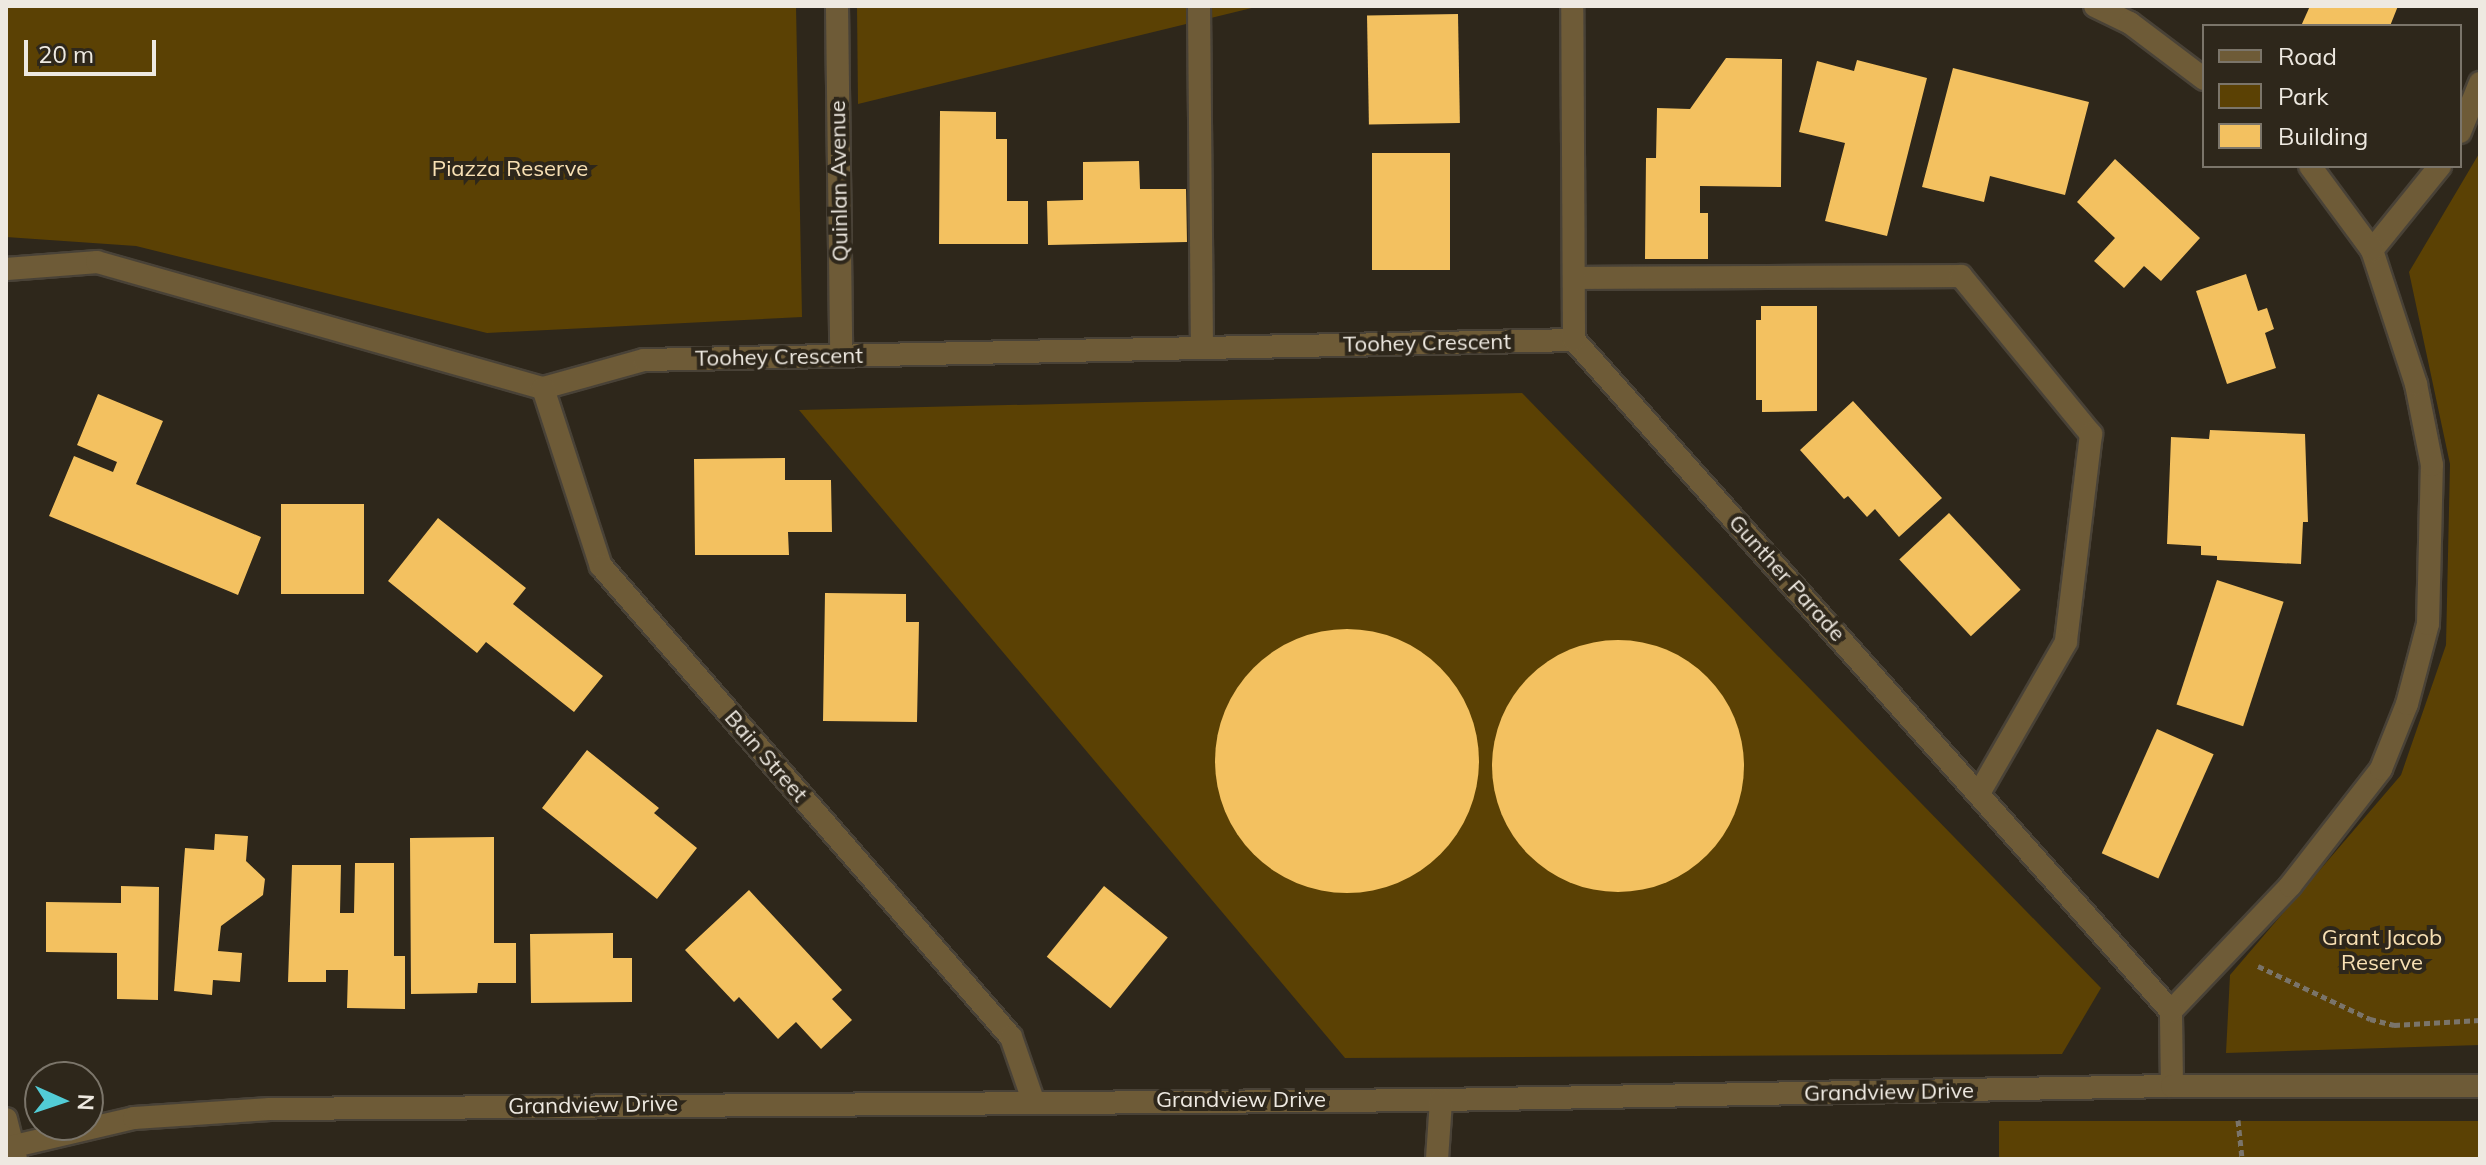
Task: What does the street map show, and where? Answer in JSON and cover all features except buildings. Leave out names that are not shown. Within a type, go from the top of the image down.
[{"type":"street","name":"Quinlan Avenue","points":[[837,6],[841,355]]},
{"type":"street","points":[[1199,6],[1202,348]]},
{"type":"street","points":[[1572,6],[1574,340]]},
{"type":"street","points":[[2095,6],[2130,23],[2202,77]]},
{"type":"street","points":[[2462,127],[2480,83]]},
{"type":"street","points":[[2172,1086],[2171,1011],[2332,836],[2381,769],[2407,704],[2428,624],[2432,465],[2416,384],[2372,250],[2311,168]]},
{"type":"street","points":[[2372,250],[2438,168]]},
{"type":"street","points":[[6,269],[97,262],[543,388]]},
{"type":"street","points":[[1574,278],[1961,276],[2091,434],[2066,642],[1979,793]]},
{"type":"street","name":"Toohey Crescent","points":[[543,388],[644,360],[1574,340]]},
{"type":"street","name":"Gunther Parade","points":[[1574,340],[2171,1011]]},
{"type":"street","name":"Bain Street","points":[[543,388],[601,566],[1011,1037],[1033,1100]]},
{"type":"street","name":"Grandview Drive","points":[[13,1151],[134,1118],[270,1109],[1033,1100],[1441,1100],[2172,1086],[2480,1086]]},
{"type":"street","points":[[1437,1159],[1441,1100]]},
{"type":"street","points":[[6,1119],[13,1151]]},
{"type":"path","points":[[2227,952],[2370,1019],[2394,1025],[2480,1020]]},
{"type":"green space","name":"Piazza Reserve","points":[[6,6],[796,6],[802,317],[487,333],[136,246],[6,237]]},
{"type":"green space","points":[[857,6],[1260,6],[858,104]]},
{"type":"green space","name":"Grant Jacob Reserve","points":[[2480,152],[2480,1045],[2226,1053],[2230,975],[2401,775],[2446,645],[2450,464],[2409,272]]},
{"type":"green space","points":[[1522,393],[2101,988],[2062,1054],[1345,1058],[799,410]]},
{"type":"green space","points":[[1999,1121],[2480,1121],[2480,1159],[1999,1159]]}]
